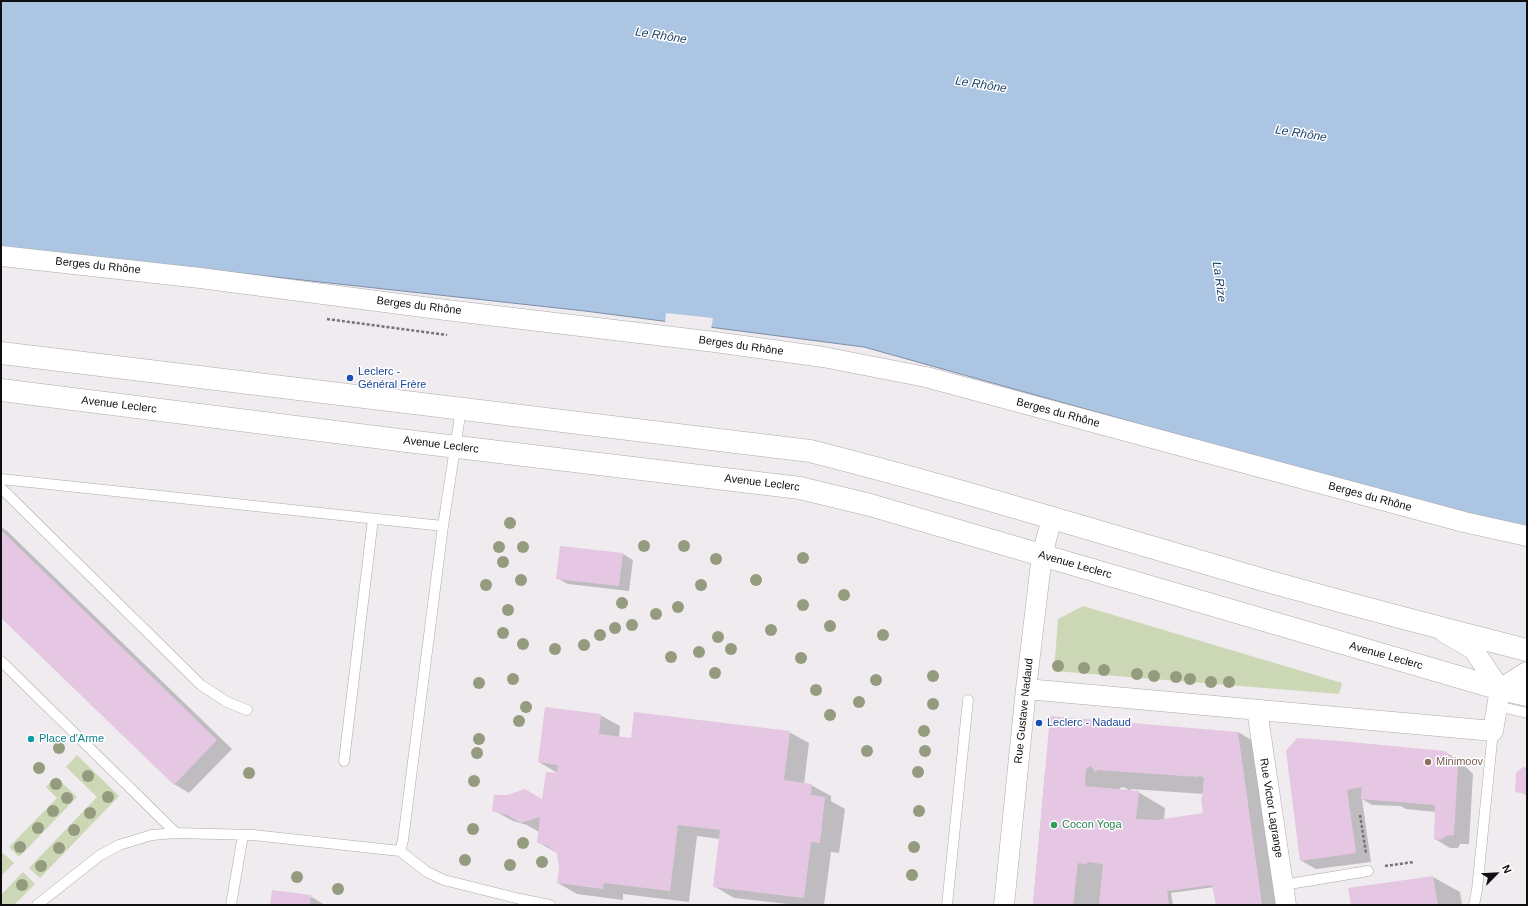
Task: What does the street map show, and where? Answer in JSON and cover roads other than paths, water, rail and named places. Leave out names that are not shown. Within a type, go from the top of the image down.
[{"type":"main road","points":[[1,353],[810,451],[878,468],[1276,583],[1432,626],[1527,650]]},
{"type":"main road","name":"Avenue Leclerc","points":[[1,390],[800,488],[870,505],[1042,555],[1499,698],[1527,695]]},
{"type":"street","name":"Berges du Rhône","points":[[1,256],[200,278],[446,310],[715,342],[823,357],[926,377],[1464,522],[1527,536]]},
{"type":"street","name":"Rue Gustave Nadaud","points":[[1004,905],[1026,689],[1042,555],[1052,518]]},
{"type":"street","points":[[1432,626],[1473,649],[1499,698]]},
{"type":"street","points":[[1026,689],[1493,731],[1499,698],[1527,672]]},
{"type":"street","name":"Rue Victor Lagrange","points":[[1257,710],[1286,905]]},
{"type":"lane","points":[[400,851],[403,840],[443,526],[461,409]]},
{"type":"lane","points":[[1,479],[443,526]]},
{"type":"lane","points":[[1,488],[201,685],[227,702],[247,710]]},
{"type":"lane","points":[[344,761],[373,519]]},
{"type":"lane","points":[[1,661],[176,833]]},
{"type":"lane","points":[[1499,698],[1527,713]]},
{"type":"lane","points":[[947,905],[968,700]]},
{"type":"lane","points":[[1474,905],[1478,883],[1493,731]]},
{"type":"lane","points":[[39,904],[99,856],[120,845],[152,835],[176,833],[243,835],[400,851],[427,872],[444,880],[550,905]]},
{"type":"lane","points":[[231,905],[243,835]]},
{"type":"lane","points":[[1283,885],[1368,871]]},
{"type":"water","points":[[1,1],[1527,1],[1527,527],[1501,523],[1261,458],[864,347],[585,311],[1,247]]},
{"type":"place","name":"Leclerc - Général Frère","points":[[350,378]]},
{"type":"place","name":"Leclerc - Nadaud","points":[[1039,723]]},
{"type":"place","name":"Place d'Arme","points":[[31,739]]},
{"type":"place","name":"Minimoov","points":[[1428,762]]},
{"type":"place","name":"Cocon Yoga","points":[[1054,825]]},
{"type":"water label","name":"Le Rhône","points":[[661,36]]},
{"type":"water label","name":"Le Rhône","points":[[981,85]]},
{"type":"water label","name":"Le Rhône","points":[[1301,134]]},
{"type":"water label","name":"La Rize","points":[[1219,282]]}]
